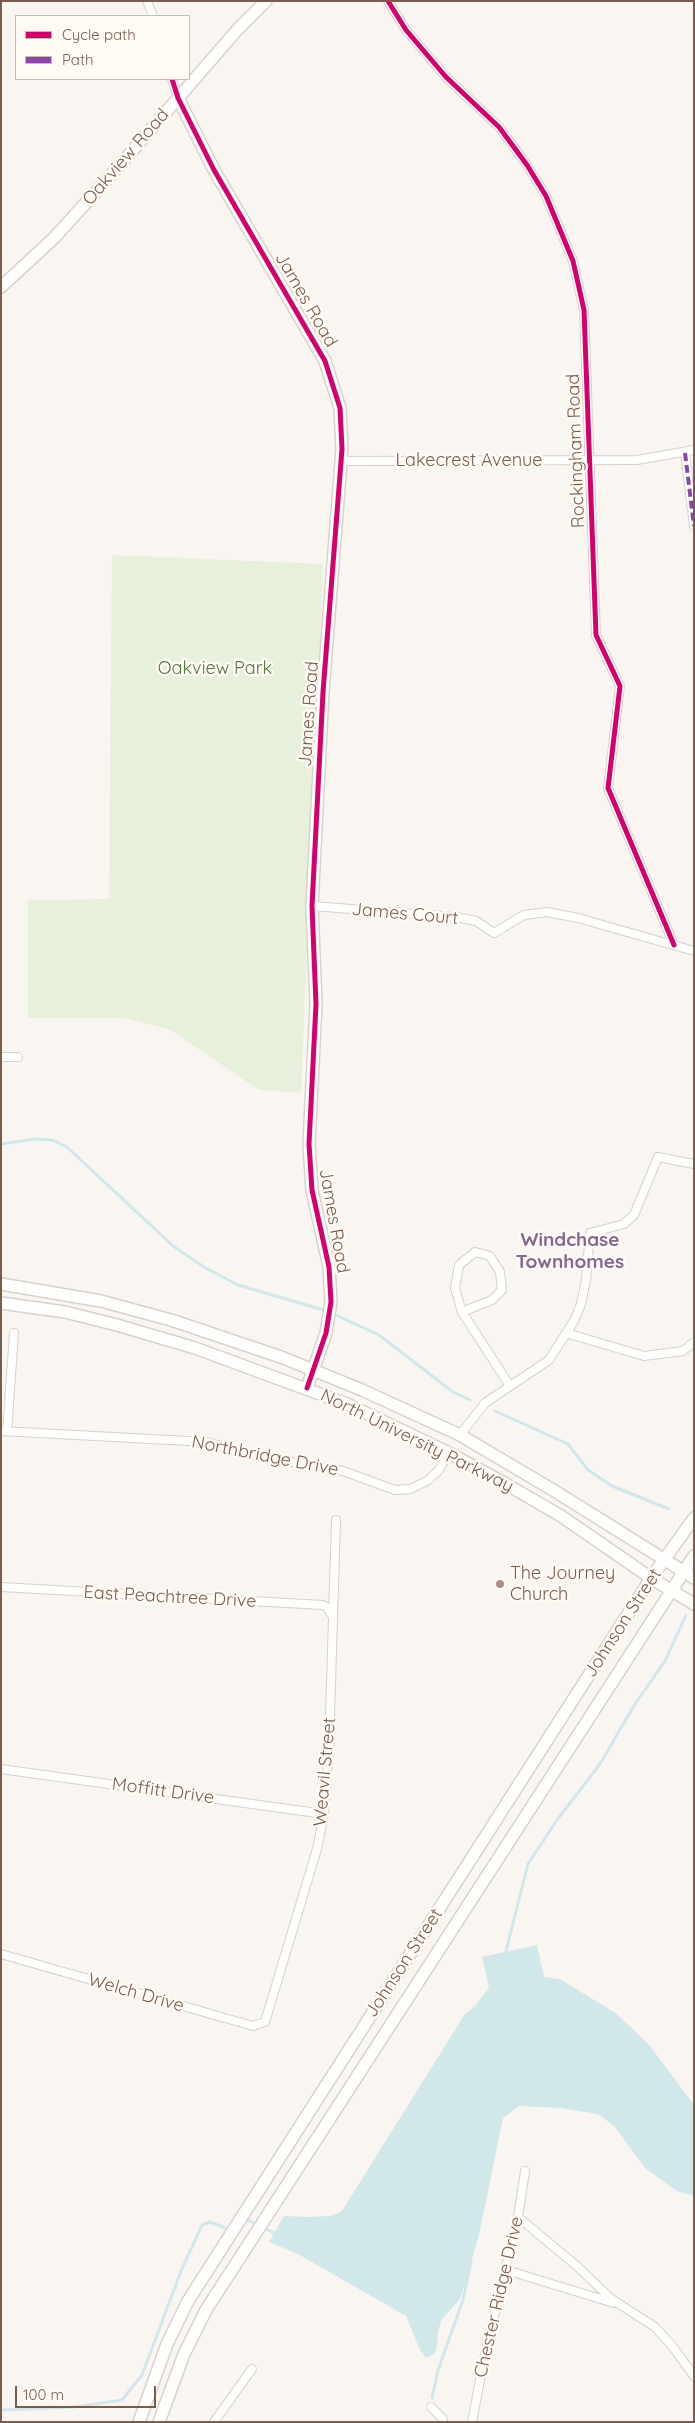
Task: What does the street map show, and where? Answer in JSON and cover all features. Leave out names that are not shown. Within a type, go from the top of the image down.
[{"type":"main road","name":"Oakview Road","points":[[1,287],[54,238],[243,23],[266,1]]},
{"type":"main road","name":"James Road","points":[[178,98],[214,170],[325,361],[340,408],[341,461],[323,692],[312,906],[316,1004],[309,1161],[313,1196],[327,1256],[331,1284],[328,1322],[307,1388]]},
{"type":"main road","name":"North University Parkway","points":[[1,1284],[54,1292],[136,1310],[233,1340],[313,1370],[460,1435],[553,1490],[694,1578]]},
{"type":"main road","name":"North University Parkway","points":[[1,1303],[65,1312],[117,1325],[195,1348],[347,1404],[449,1453],[561,1516],[651,1578],[694,1604]]},
{"type":"main road","name":"Johnson Street","points":[[139,2422],[167,2344],[188,2301],[651,1578],[694,1518]]},
{"type":"main road","name":"Johnson Street","points":[[159,2422],[184,2354],[206,2310],[694,1556]]},
{"type":"street","points":[[147,1],[153,15]]},
{"type":"street","name":"Rockingham Road","points":[[388,1],[406,30],[446,77],[499,127],[546,196],[562,231],[573,262],[584,310],[596,635],[620,686],[608,788],[674,945]]},
{"type":"street","name":"James Road","points":[[172,80],[178,98]]},
{"type":"street","name":"Lakecrest Avenue","points":[[341,461],[637,460],[694,450]]},
{"type":"street","points":[[685,453],[694,526]]},
{"type":"street","name":"James Court","points":[[312,906],[456,917],[476,921],[494,933],[524,915],[547,912],[578,918],[694,951]]},
{"type":"street","points":[[1,1058],[18,1057]]},
{"type":"street","points":[[460,1435],[485,1403],[549,1360],[566,1334],[581,1304],[590,1233],[624,1224],[634,1215],[658,1157],[694,1164]]},
{"type":"street","points":[[462,1312],[492,1300],[502,1290],[500,1272],[490,1256],[475,1252],[458,1265],[455,1288],[462,1312],[510,1386]]},
{"type":"street","points":[[4,1431],[14,1332]]},
{"type":"street","points":[[566,1334],[644,1356],[683,1351],[694,1342]]},
{"type":"street","name":"Northbridge Drive","points":[[4,1431],[207,1442],[257,1456],[343,1471],[395,1490],[410,1489],[427,1481],[438,1471],[449,1453]]},
{"type":"street","name":"Weavil Street","points":[[268,2018],[317,1848],[324,1814],[329,1749],[336,1520]]},
{"type":"street","name":"East Peachtree Drive","points":[[1,1587],[323,1605],[327,1607],[332,1616]]},
{"type":"street","name":"Moffitt Drive","points":[[1,1768],[324,1814]]},
{"type":"street","name":"Welch Drive","points":[[1,1954],[254,2026],[261,2025],[268,2018]]},
{"type":"street","name":"Chester Ridge Drive","points":[[472,2422],[485,2354],[518,2216],[526,2171]]},
{"type":"street","points":[[518,2216],[621,2305],[655,2327],[673,2347],[694,2376]]},
{"type":"street","points":[[506,2270],[621,2305]]},
{"type":"street","points":[[214,2422],[252,2369]]},
{"type":"street","points":[[431,2406],[443,2419],[443,2422]]},
{"type":"green space","name":"Oakview Park","points":[[112,555],[323,564],[301,1093],[259,1090],[169,1029],[123,1018],[28,1018],[28,900],[109,899]]},
{"type":"water","points":[[537,1945],[544,1977],[560,1979],[617,2014],[650,2046],[694,2105],[694,2196],[677,2191],[645,2168],[615,2127],[598,2114],[561,2108],[519,2106],[503,2118],[479,2235],[460,2299],[442,2319],[438,2331],[437,2348],[434,2354],[426,2358],[420,2350],[406,2316],[298,2254],[269,2242],[284,2216],[331,2216],[342,2211],[465,2014],[476,2005],[489,1987],[482,1957]]},
{"type":"waterway","points":[[1,1144],[35,1139],[52,1140],[67,1147],[173,1246],[204,1267],[238,1285],[327,1311],[379,1335],[453,1392],[470,1400]]},
{"type":"waterway","points":[[495,1411],[568,1444],[588,1470],[612,1486],[669,1509]]},
{"type":"waterway","points":[[505,1955],[528,1864],[557,1820],[600,1764],[635,1704],[665,1661],[686,1615]]},
{"type":"waterway","points":[[243,2222],[248,2220],[276,2234]]},
{"type":"waterway","points":[[1,2410],[75,2407],[122,2400],[142,2375],[181,2271],[202,2225],[210,2222],[228,2229],[231,2227]]},
{"type":"waterway","points":[[432,2398],[438,2370],[463,2300],[471,2261]]},
{"type":"marked path","points":[[685,453],[694,526]]},
{"type":"cycle path","points":[[388,1],[406,30],[446,77],[499,127],[527,165],[546,196],[573,261],[584,310],[596,635],[620,686],[608,788],[674,945]]},
{"type":"cycle path","points":[[172,80],[178,98],[214,170],[325,361],[340,408],[342,449],[323,692],[312,906],[316,1004],[309,1144],[312,1190],[329,1267],[331,1302],[326,1333],[307,1388]]},
{"type":"place","name":"The Journey Church","points":[[500,1584]]},
{"type":"district","name":"Windchase Townhomes","points":[[570,1251]]}]
